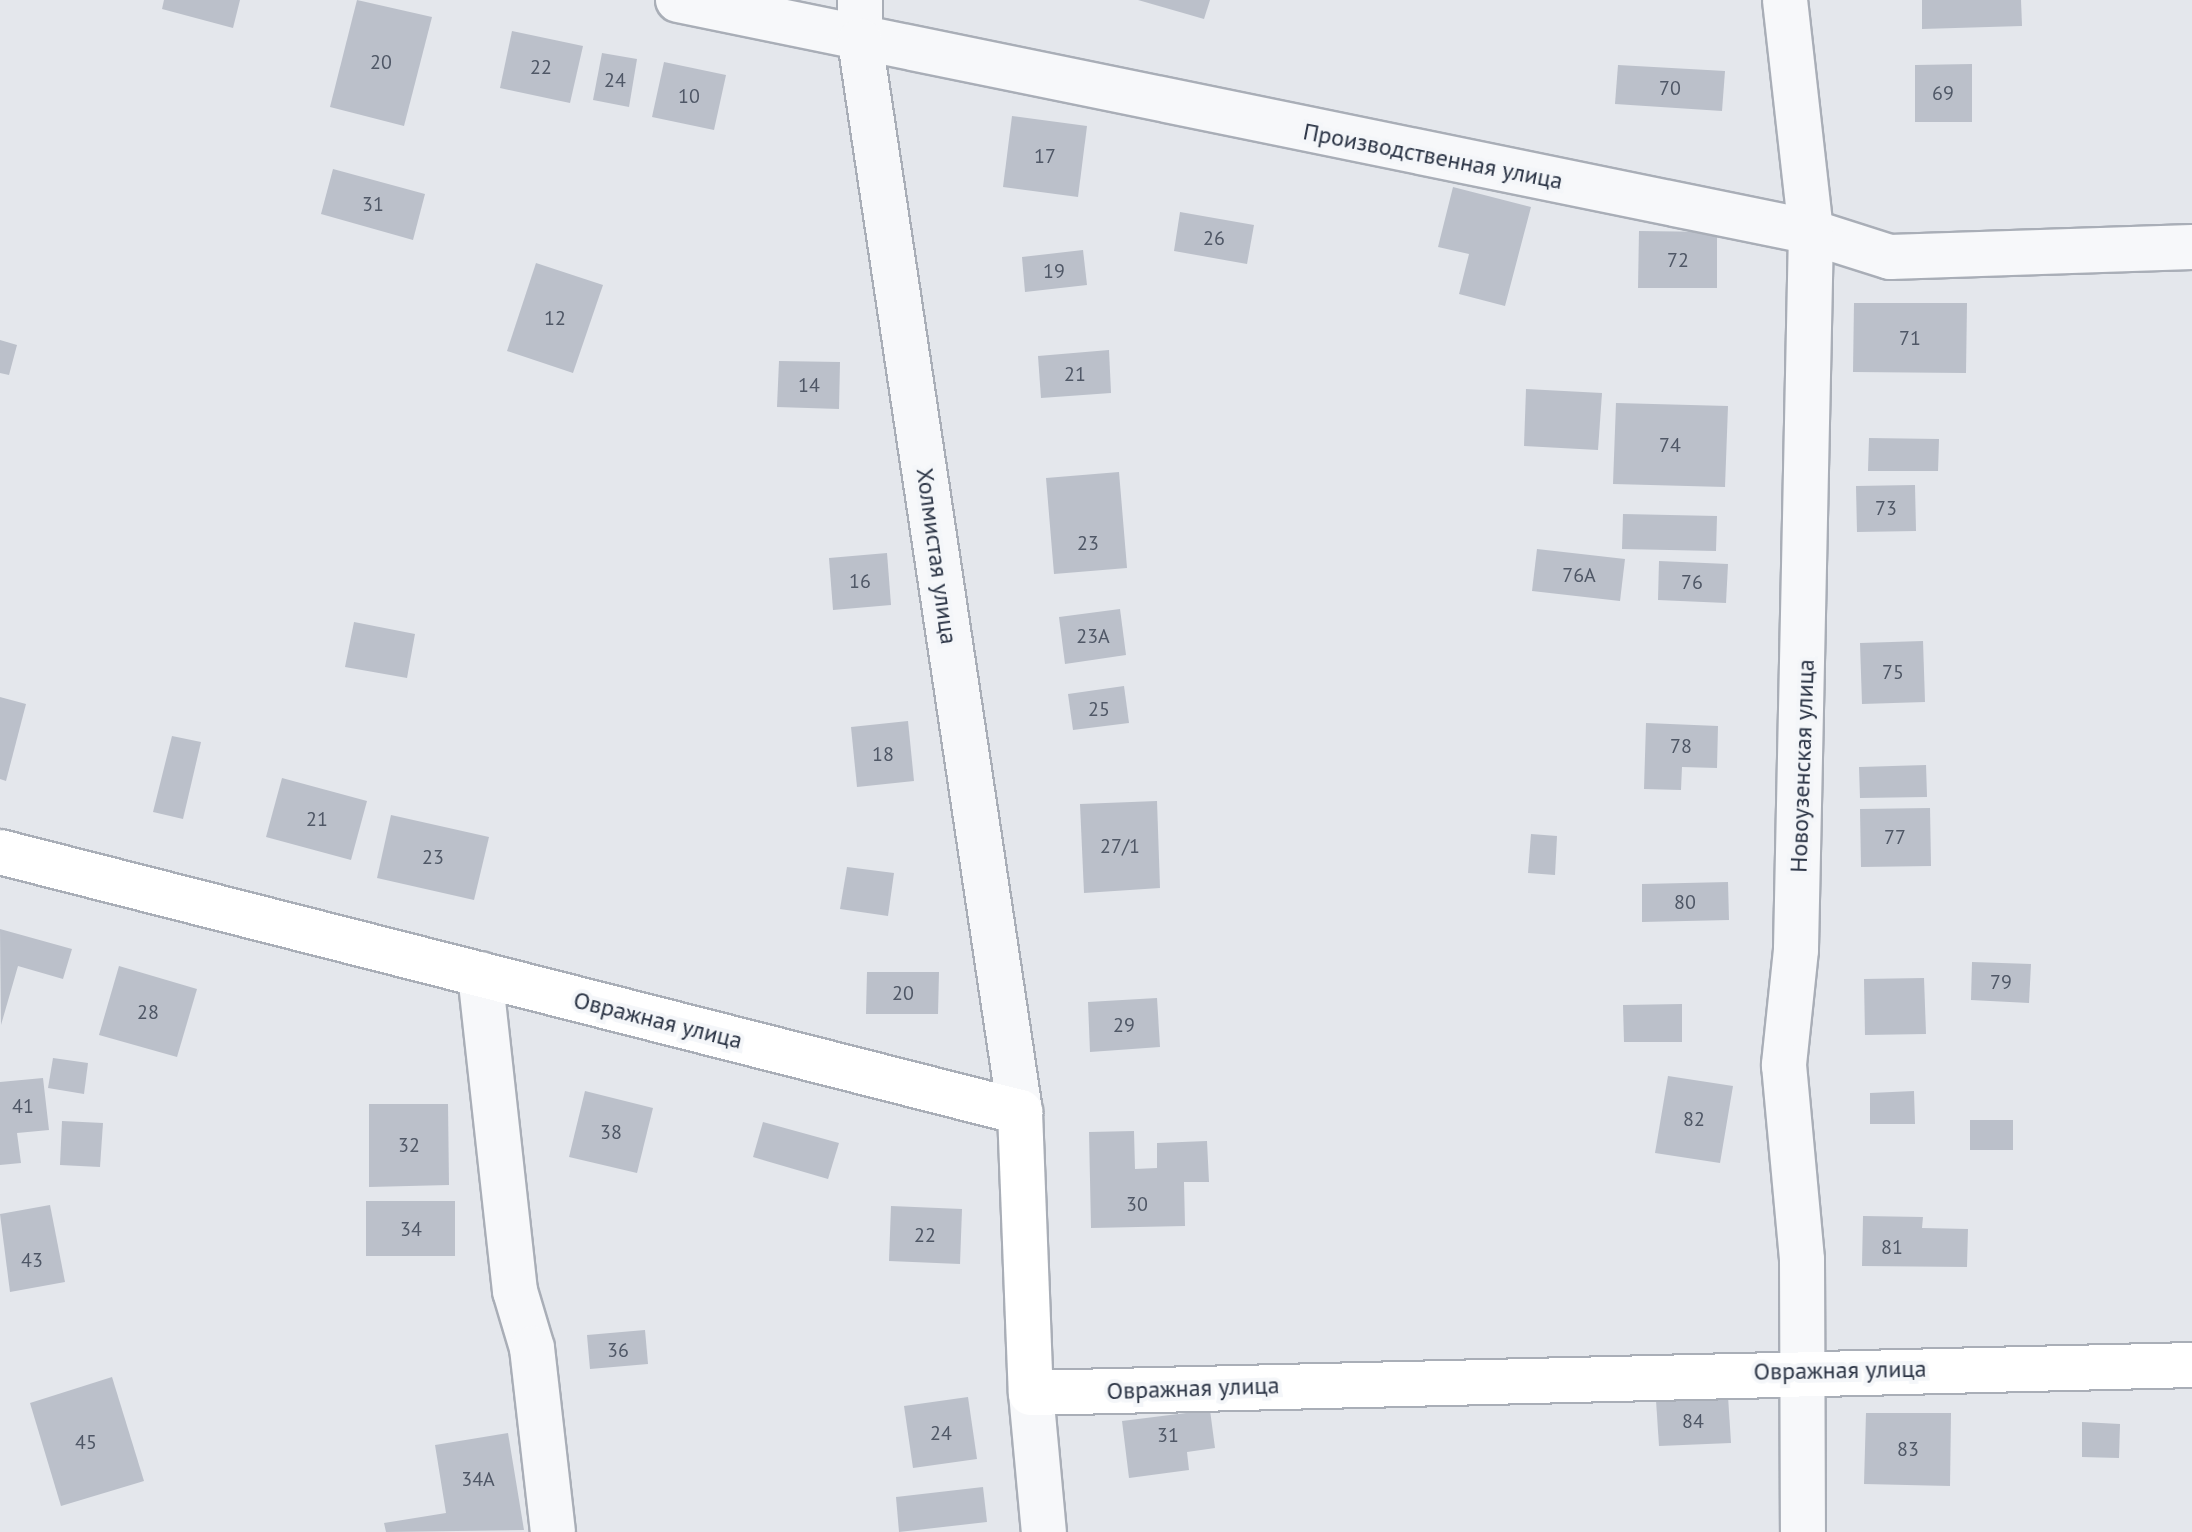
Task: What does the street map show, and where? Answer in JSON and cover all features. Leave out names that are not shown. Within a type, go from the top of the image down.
[{"type":"street","name":"Производственная улица","points":[[678,0],[860,20],[1811,232],[1890,257],[2192,247]]},
{"type":"street","name":"Новоузенская улица","points":[[1785,0],[1811,232],[1796,934],[1784,1065],[1804,1370],[1803,1532]]},
{"type":"street","name":"Холмистая улица","points":[[860,20],[1020,1112]]},
{"type":"street","name":"Овражная улица","points":[[0,852],[1020,1112]]},
{"type":"street","points":[[480,974],[515,1291],[532,1348],[553,1532]]},
{"type":"street","points":[[1020,1112],[1031,1393],[1044,1532]]},
{"type":"street","name":"Овражная улица","points":[[1031,1393],[1804,1370],[2192,1365]]},
{"type":"building","points":[[164,0],[240,0],[233,28],[162,9]]},
{"type":"building","points":[[357,0],[432,17],[404,126],[330,107]]},
{"type":"building","points":[[1138,0],[1210,0],[1204,19]]},
{"type":"building","points":[[1922,0],[2021,0],[2022,26],[1922,29]]},
{"type":"building","points":[[512,31],[583,46],[570,103],[500,88]]},
{"type":"building","points":[[602,53],[637,59],[629,107],[593,100]]},
{"type":"building","points":[[664,62],[726,75],[714,130],[652,117]]},
{"type":"building","points":[[1972,64],[1972,122],[1915,122],[1915,65]]},
{"type":"building","points":[[1618,65],[1725,71],[1722,111],[1615,104]]},
{"type":"building","points":[[1012,116],[1087,126],[1078,197],[1003,187]]},
{"type":"building","points":[[333,169],[425,194],[413,240],[321,214]]},
{"type":"building","points":[[1453,187],[1531,207],[1505,306],[1459,294],[1469,254],[1438,247]]},
{"type":"building","points":[[1180,212],[1254,225],[1247,264],[1174,251]]},
{"type":"building","points":[[1639,231],[1717,232],[1717,288],[1638,288]]},
{"type":"building","points":[[1083,250],[1087,285],[1025,292],[1022,257]]},
{"type":"building","points":[[536,263],[603,285],[573,373],[507,351]]},
{"type":"building","points":[[1854,303],[1967,303],[1966,373],[1853,372]]},
{"type":"building","points":[[0,340],[17,345],[9,375],[0,373]]},
{"type":"building","points":[[1109,350],[1111,393],[1041,398],[1038,356]]},
{"type":"building","points":[[779,361],[840,362],[839,409],[777,407]]},
{"type":"building","points":[[1526,389],[1602,393],[1598,450],[1524,446]]},
{"type":"building","points":[[1616,403],[1728,406],[1725,487],[1613,484]]},
{"type":"building","points":[[1869,438],[1939,439],[1938,471],[1868,471]]},
{"type":"building","points":[[1119,472],[1127,568],[1054,574],[1046,478]]},
{"type":"building","points":[[1915,485],[1916,531],[1857,532],[1856,486]]},
{"type":"building","points":[[1623,514],[1717,516],[1716,551],[1622,549]]},
{"type":"building","points":[[1537,549],[1625,559],[1620,601],[1532,591]]},
{"type":"building","points":[[887,553],[891,605],[833,610],[829,558]]},
{"type":"building","points":[[1659,561],[1728,564],[1726,603],[1658,600]]},
{"type":"building","points":[[1120,609],[1126,655],[1065,664],[1059,617]]},
{"type":"building","points":[[354,622],[415,634],[407,678],[345,667]]},
{"type":"building","points":[[1923,641],[1925,702],[1862,704],[1860,643]]},
{"type":"building","points":[[1124,686],[1129,723],[1073,730],[1068,694]]},
{"type":"building","points":[[0,697],[26,704],[6,781],[0,779]]},
{"type":"building","points":[[908,721],[914,781],[857,787],[851,727]]},
{"type":"building","points":[[1646,723],[1718,726],[1717,768],[1682,767],[1681,790],[1644,789]]},
{"type":"building","points":[[172,736],[201,742],[183,819],[153,812]]},
{"type":"building","points":[[1926,765],[1927,797],[1860,798],[1859,767]]},
{"type":"building","points":[[282,778],[367,801],[351,860],[266,837]]},
{"type":"building","points":[[1157,801],[1160,888],[1084,893],[1080,804]]},
{"type":"building","points":[[1930,808],[1931,866],[1861,867],[1860,809]]},
{"type":"building","points":[[391,815],[489,837],[474,900],[377,878]]},
{"type":"building","points":[[1531,834],[1557,836],[1555,875],[1528,873]]},
{"type":"building","points":[[847,867],[894,873],[888,916],[840,909]]},
{"type":"building","points":[[1728,882],[1729,920],[1642,922],[1642,884]]},
{"type":"building","points":[[0,929],[72,949],[63,979],[18,966],[1,1025]]},
{"type":"building","points":[[1972,962],[2031,964],[2029,1003],[1971,1000]]},
{"type":"building","points":[[119,966],[197,989],[177,1057],[99,1035]]},
{"type":"building","points":[[867,972],[939,972],[938,1014],[866,1014]]},
{"type":"building","points":[[1924,978],[1926,1034],[1865,1035],[1864,979]]},
{"type":"building","points":[[1157,998],[1160,1047],[1090,1052],[1088,1002]]},
{"type":"building","points":[[1682,1004],[1682,1042],[1624,1042],[1623,1005]]},
{"type":"building","points":[[53,1058],[88,1063],[84,1094],[48,1088]]},
{"type":"building","points":[[1668,1076],[1733,1086],[1720,1163],[1655,1153]]},
{"type":"building","points":[[43,1078],[49,1130],[17,1133],[21,1163],[0,1165],[0,1082]]},
{"type":"building","points":[[585,1091],[653,1108],[637,1173],[569,1157]]},
{"type":"building","points":[[1914,1091],[1915,1124],[1870,1124],[1870,1093]]},
{"type":"building","points":[[369,1104],[448,1104],[449,1185],[369,1187]]},
{"type":"building","points":[[1970,1120],[2013,1120],[2013,1150],[1970,1150]]},
{"type":"building","points":[[62,1121],[103,1123],[100,1167],[60,1165]]},
{"type":"building","points":[[763,1122],[839,1143],[828,1179],[753,1157]]},
{"type":"building","points":[[1134,1131],[1135,1169],[1157,1168],[1157,1143],[1207,1141],[1209,1182],[1184,1182],[1185,1226],[1091,1228],[1089,1132]]},
{"type":"building","points":[[366,1201],[455,1201],[455,1256],[366,1256]]},
{"type":"building","points":[[50,1205],[65,1282],[10,1292],[0,1214]]},
{"type":"building","points":[[891,1206],[962,1209],[960,1264],[889,1261]]},
{"type":"building","points":[[1863,1216],[1923,1217],[1922,1228],[1968,1229],[1967,1267],[1862,1266]]},
{"type":"building","points":[[645,1330],[648,1364],[590,1369],[587,1335]]},
{"type":"building","points":[[112,1377],[144,1481],[61,1506],[30,1403]]},
{"type":"building","points":[[1728,1396],[1731,1443],[1659,1446],[1656,1400]]},
{"type":"building","points":[[968,1397],[977,1459],[913,1468],[904,1406]]},
{"type":"building","points":[[1210,1410],[1215,1448],[1187,1452],[1189,1470],[1129,1478],[1122,1421]]},
{"type":"building","points":[[1866,1413],[1951,1413],[1950,1486],[1864,1484]]},
{"type":"building","points":[[2082,1422],[2120,1424],[2119,1458],[2082,1457]]},
{"type":"building","points":[[508,1433],[524,1530],[386,1532],[384,1523],[446,1513],[435,1445]]},
{"type":"building","points":[[983,1487],[987,1522],[899,1532],[896,1497]]}]
